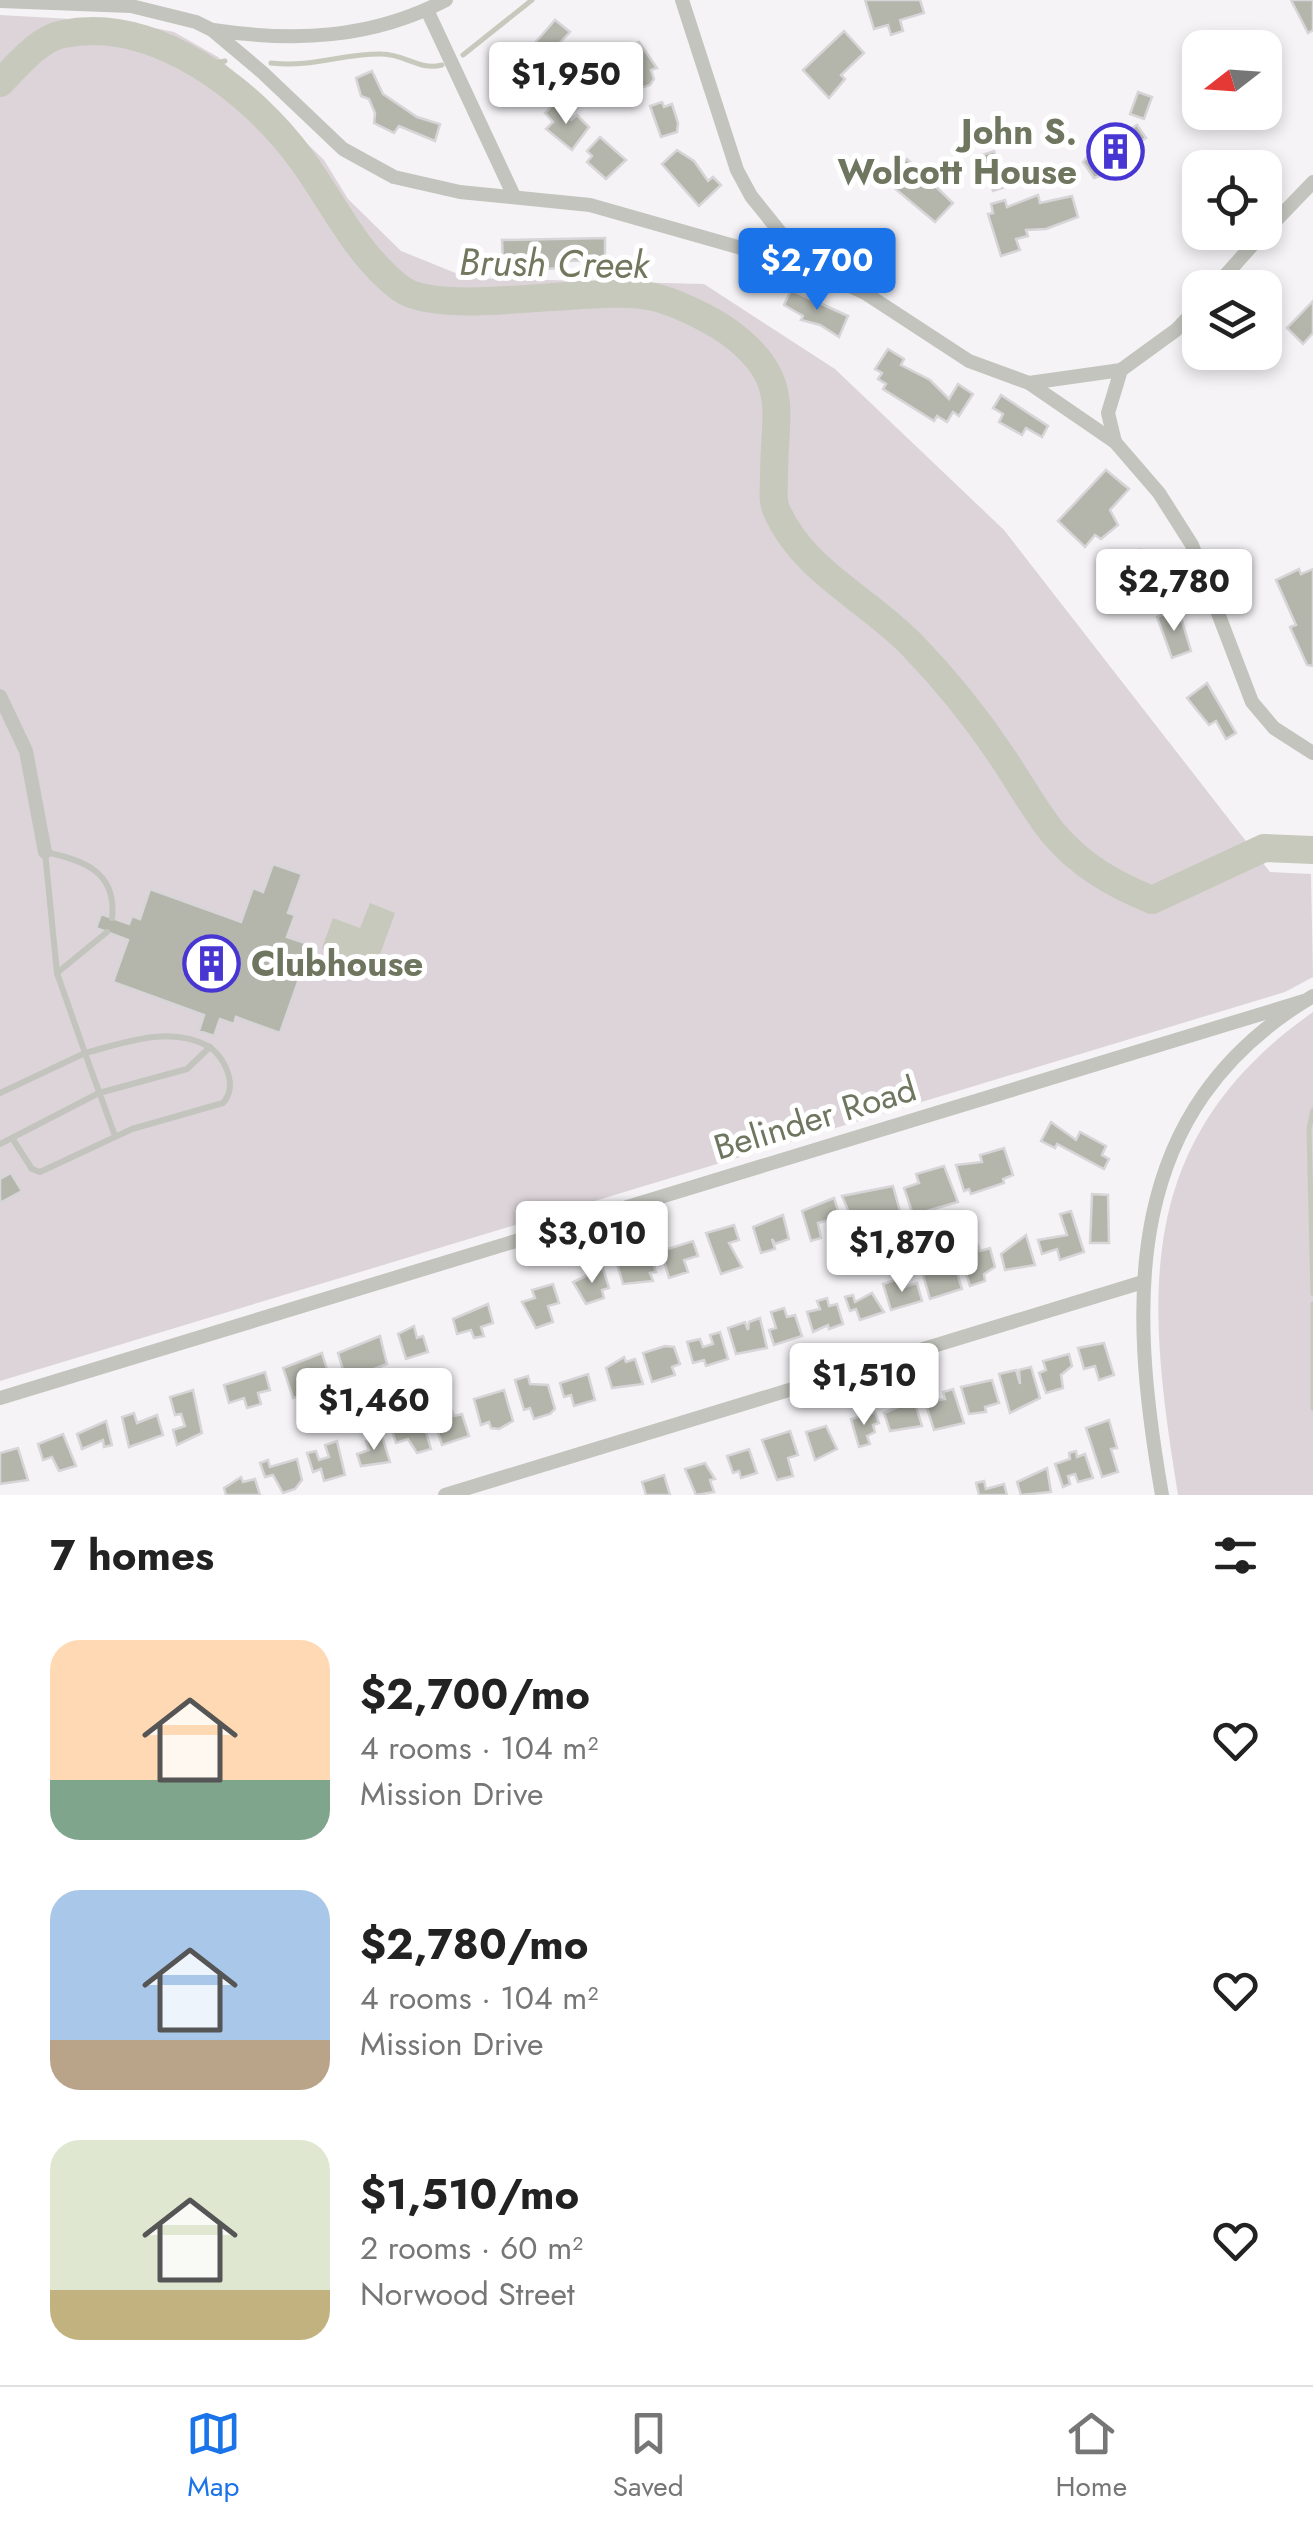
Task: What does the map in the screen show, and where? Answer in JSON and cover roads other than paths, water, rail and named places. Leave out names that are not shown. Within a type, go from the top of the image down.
[{"type":"street","points":[[2,1],[131,6],[212,30],[302,40],[350,34],[446,0]]},
{"type":"street","points":[[682,0],[737,170],[808,267]]},
{"type":"street","points":[[426,10],[513,194]]},
{"type":"street","points":[[212,30],[359,160],[420,186],[590,204],[808,267],[865,294],[969,361],[1029,384],[1116,442],[1159,493],[1192,544],[1252,702],[1274,728],[1313,752]]},
{"type":"street","points":[[1282,214],[1313,182]]},
{"type":"street","points":[[1230,270],[1248,250]]},
{"type":"street","points":[[1029,384],[1121,370],[1182,324]]},
{"type":"street","points":[[1116,442],[1108,413],[1121,370]]},
{"type":"street","points":[[0,696],[26,751],[45,852]]},
{"type":"street","points":[[1162,1495],[1143,1379],[1143,1282],[1158,1187],[1189,1118],[1253,1037],[1308,998]]},
{"type":"street","name":"Belinder Road","points":[[0,1398],[1308,998]]},
{"type":"street","points":[[445,1495],[1143,1282]]},
{"type":"lane","points":[[112,918],[110,886],[98,870],[74,858],[45,852],[57,973],[115,1136]]},
{"type":"lane","points":[[57,973],[108,932]]},
{"type":"lane","points":[[0,1093],[85,1053],[147,1036],[187,1037],[210,1047],[227,1070],[227,1101],[115,1136],[40,1172],[32,1169],[12,1138]]},
{"type":"lane","points":[[0,1144],[99,1093],[187,1069],[210,1047]]},
{"type":"waterway","points":[[463,55],[532,0]]},
{"type":"waterway","name":"Brush Creek","points":[[0,83],[28,54],[63,34],[97,31],[132,36],[165,47],[228,85],[281,134],[346,228],[384,275],[400,288],[420,297],[448,301],[591,294],[649,296],[713,322],[750,350],[771,382],[776,415],[774,502],[788,531],[819,567],[895,628],[935,670],[969,710],[1046,823],[1075,855],[1111,880],[1152,900],[1264,848],[1313,850]]},
{"type":"waterway","points":[[271,63],[301,64],[382,54],[426,66],[442,65]]},
{"type":"waterway","points":[[199,66],[225,61]]},
{"type":"waterway","points":[[1313,1110],[1309,1129],[1313,1294]]},
{"type":"waterway","points":[[1313,1304],[1313,1408]]},
{"type":"place","name":"John S. Wolcott House","points":[[1116,152]]},
{"type":"place","name":"Clubhouse","points":[[212,964]]}]
